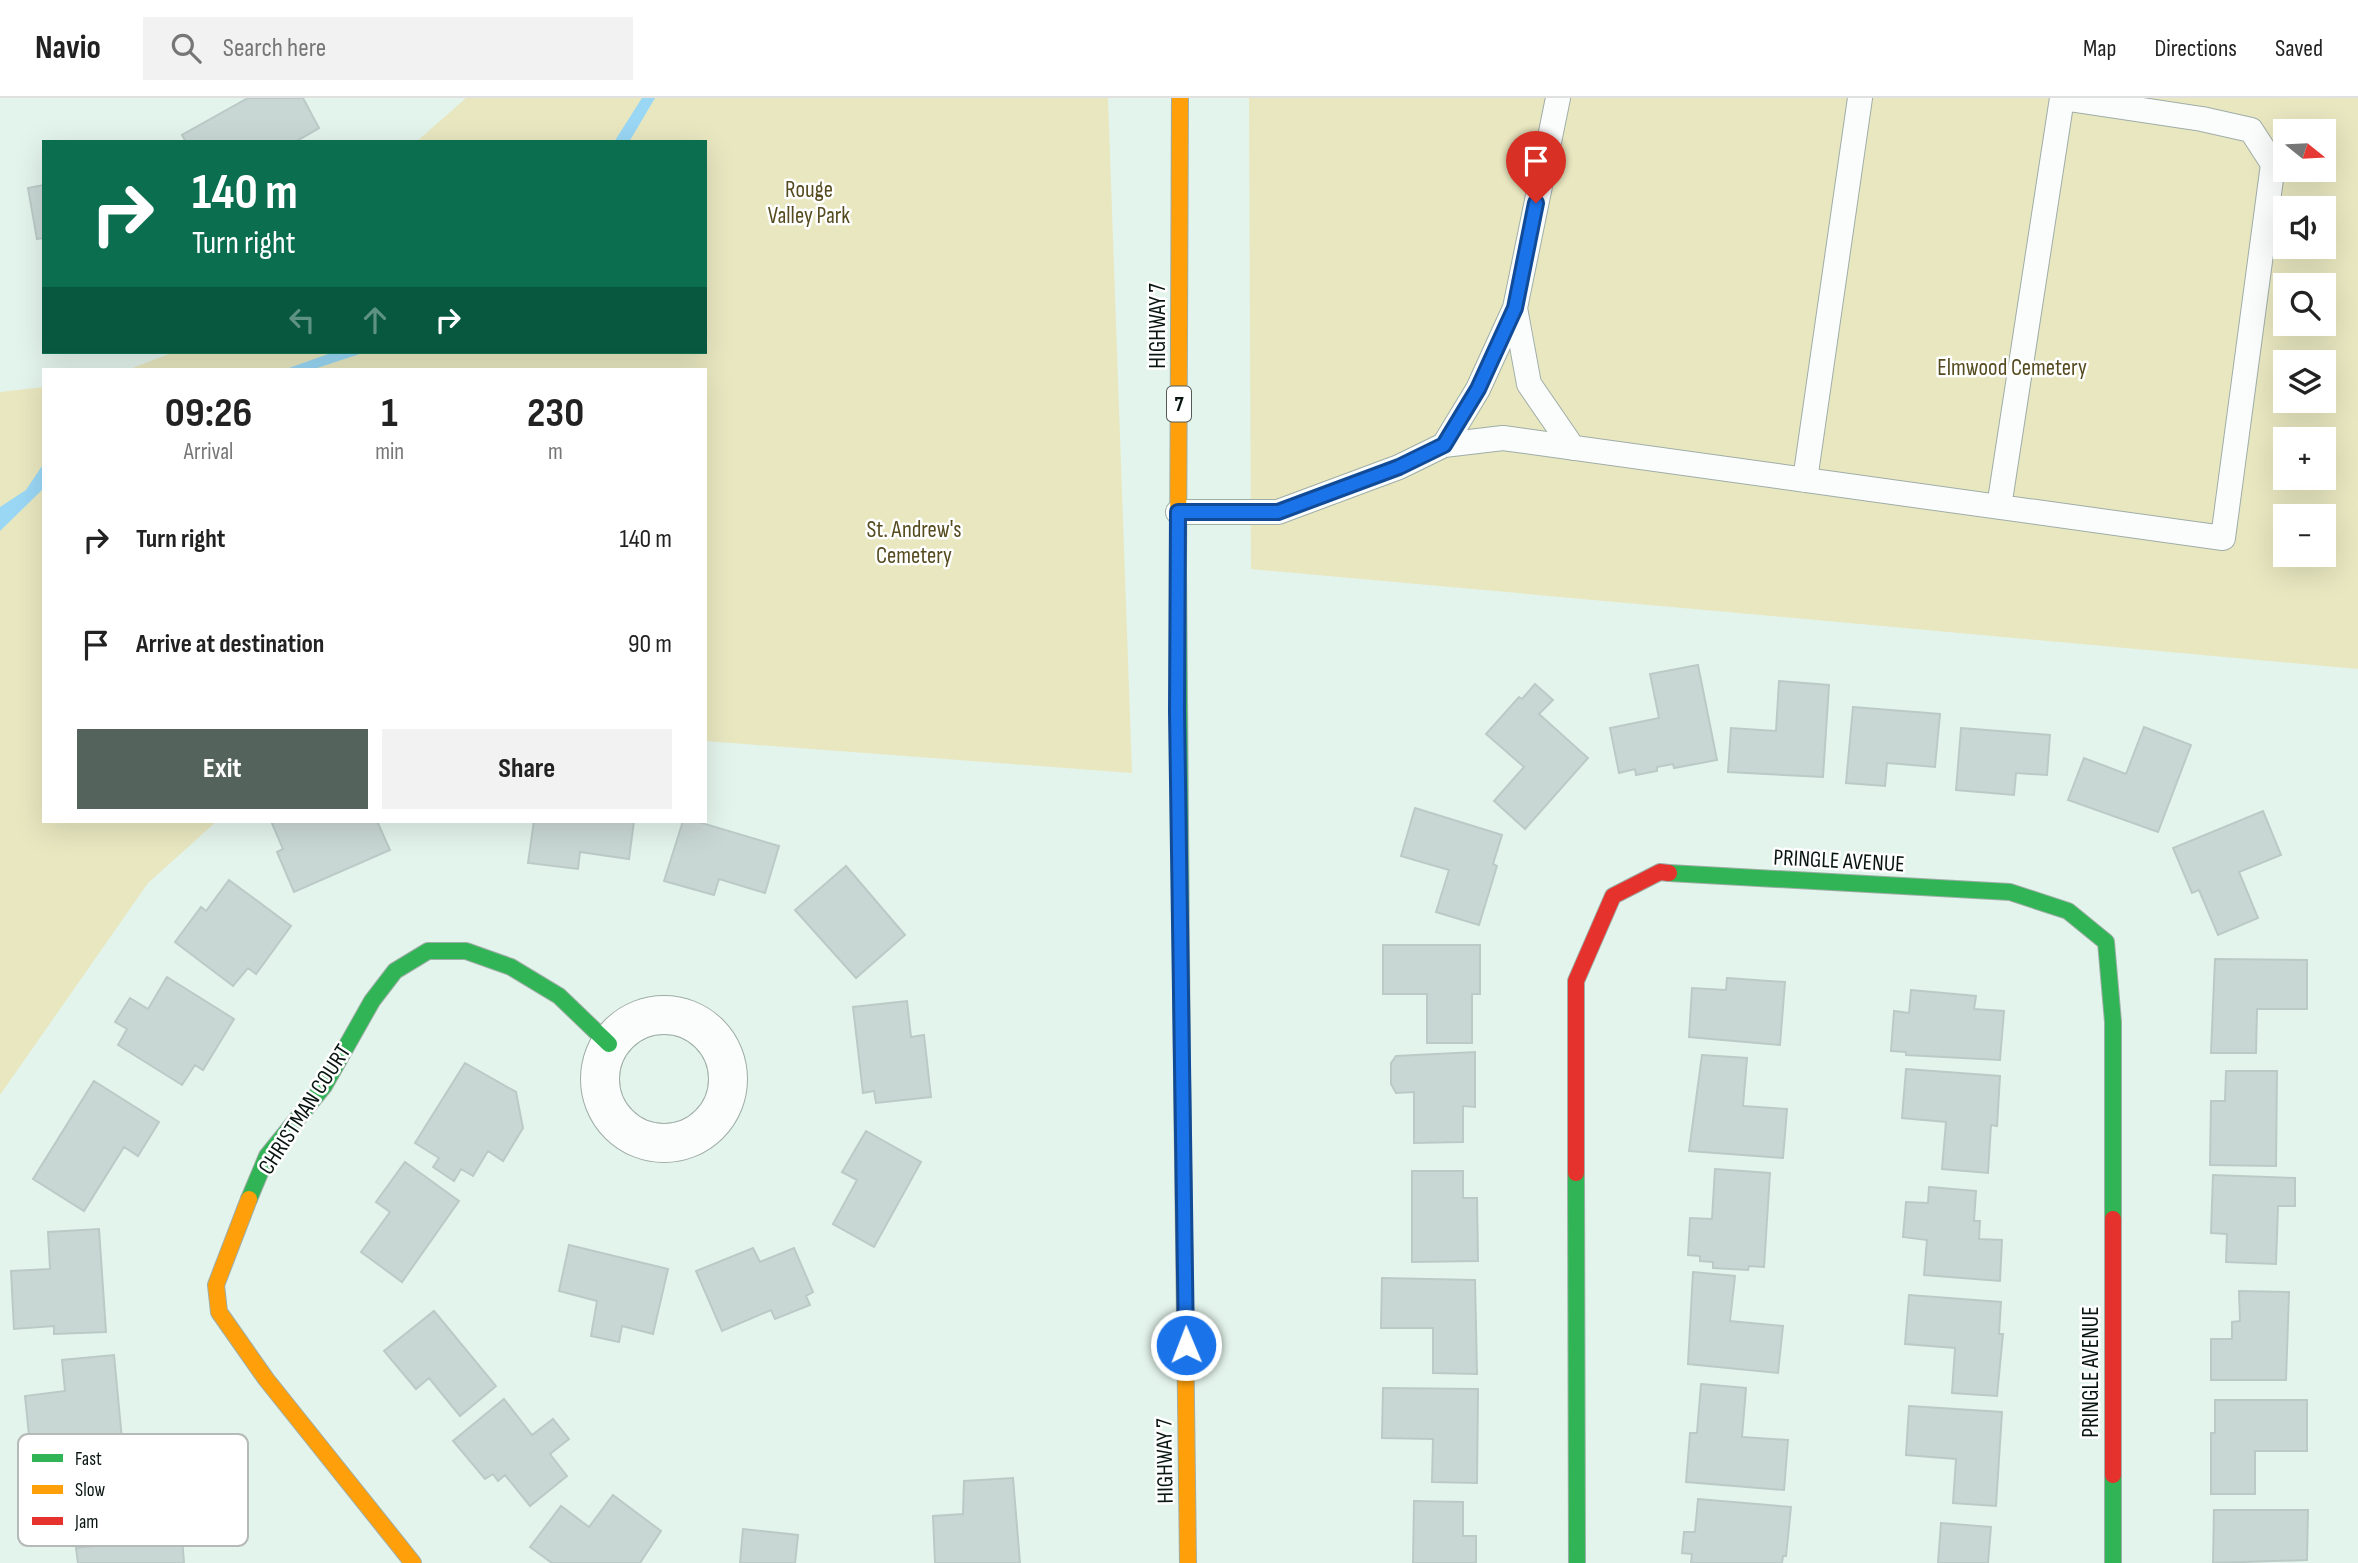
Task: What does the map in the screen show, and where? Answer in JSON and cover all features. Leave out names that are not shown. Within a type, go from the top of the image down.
[{"type":"street","name":"HIGHWAY 7","points":[[1180,98],[1177,711],[1188,1563]]},
{"type":"street","name":"PRINGLE AVENUE","points":[[1577,1563],[1576,981],[1613,896],[1660,872],[2010,892],[2068,911],[2106,942],[2113,1022],[2113,1563]]},
{"type":"street","name":"CHRISTMAN COURT","points":[[413,1563],[266,1379],[219,1312],[216,1285],[230,1245],[267,1156],[324,1086],[372,1001],[396,971],[428,951],[466,951],[511,967],[559,996],[609,1044]]},
{"type":"lane","points":[[1444,445],[1478,389],[1515,308],[1558,98]]},
{"type":"lane","points":[[1805,480],[1860,98]]},
{"type":"lane","points":[[1178,512],[1278,512],[1399,467],[1444,445],[1503,438],[1573,448],[1805,480],[1999,507],[2223,538],[2273,164],[2250,130],[2202,119],[2062,98],[1999,507]]},
{"type":"lane","points":[[1515,308],[1529,384],[1573,448]]},
{"type":"green space","name":"St. Andrew's Cemetery","points":[[466,98],[1108,98],[1132,773],[707,741],[707,368],[133,368],[169,354],[707,354],[707,140],[418,140]]},
{"type":"green space","name":"Elmwood Cemetery","points":[[1249,98],[2358,98],[2358,669],[1251,569]]},
{"type":"green space","points":[[42,387],[42,823],[215,823],[148,883],[0,1095],[0,392]]},
{"type":"water","points":[[642,98],[655,98],[630,140],[615,140]]},
{"type":"water","points":[[328,354],[360,354],[317,368],[289,368]]},
{"type":"water","points":[[42,466],[42,490],[0,531],[0,507],[26,490]]},
{"type":"building","points":[[248,98],[303,98],[319,128],[298,140],[185,140],[182,135]]},
{"type":"building","points":[[42,185],[42,238],[37,239],[28,188]]},
{"type":"building","points":[[1698,665],[1717,760],[1674,768],[1673,764],[1657,767],[1657,771],[1636,775],[1635,769],[1619,773],[1610,728],[1659,718],[1650,674]]},
{"type":"building","points":[[1779,681],[1829,685],[1823,777],[1728,772],[1731,728],[1776,731]]},
{"type":"building","points":[[1535,684],[1553,700],[1539,714],[1588,758],[1525,829],[1494,801],[1524,767],[1486,734],[1519,697],[1522,699]]},
{"type":"building","points":[[1853,707],[1940,714],[1935,767],[1887,763],[1885,786],[1846,783]]},
{"type":"building","points":[[2144,727],[2191,745],[2158,832],[2068,800],[2084,758],[2126,774]]},
{"type":"building","points":[[1961,728],[2050,735],[2047,775],[2016,773],[2014,795],[1956,790]]},
{"type":"building","points":[[1415,808],[1502,835],[1493,864],[1497,866],[1479,925],[1436,912],[1449,870],[1401,856]]},
{"type":"building","points":[[2263,811],[2281,855],[2239,872],[2258,918],[2218,935],[2199,890],[2192,893],[2173,848]]},
{"type":"building","points":[[272,823],[378,823],[390,850],[294,892],[277,852],[283,849]]},
{"type":"building","points":[[534,823],[634,823],[629,859],[580,852],[578,869],[528,863]]},
{"type":"building","points":[[682,823],[702,823],[779,846],[765,893],[719,879],[714,895],[664,881]]},
{"type":"building","points":[[846,866],[905,935],[856,978],[795,910]]},
{"type":"building","points":[[229,880],[291,926],[256,974],[248,968],[233,986],[175,942],[201,907],[206,911]]},
{"type":"building","points":[[1383,945],[1480,945],[1480,994],[1472,994],[1472,1043],[1427,1043],[1427,994],[1383,994]]},
{"type":"building","points":[[2215,959],[2307,960],[2307,1009],[2257,1009],[2256,1053],[2211,1053]]},
{"type":"building","points":[[167,977],[234,1019],[203,1070],[195,1065],[182,1085],[118,1045],[127,1029],[115,1022],[130,998],[148,1009]]},
{"type":"building","points":[[1727,978],[1785,982],[1780,1045],[1689,1037],[1692,988],[1726,990]]},
{"type":"building","points":[[1911,990],[1976,996],[1974,1009],[2004,1011],[2000,1060],[1906,1055],[1906,1052],[1891,1051],[1894,1011],[1909,1013]]},
{"type":"building","points":[[907,1001],[911,1037],[924,1035],[931,1097],[876,1103],[874,1091],[863,1093],[853,1007]]},
{"type":"building","points":[[1475,1052],[1475,1107],[1463,1106],[1463,1142],[1414,1143],[1414,1092],[1396,1093],[1391,1084],[1391,1063],[1396,1056]]},
{"type":"building","points":[[1702,1055],[1747,1058],[1743,1106],[1787,1109],[1783,1158],[1689,1151]]},
{"type":"building","points":[[465,1063],[516,1092],[523,1128],[503,1161],[488,1151],[473,1176],[461,1169],[454,1181],[433,1167],[439,1158],[415,1143]]},
{"type":"building","points":[[1906,1069],[2000,1076],[1997,1126],[1991,1125],[1988,1173],[1942,1169],[1946,1122],[1902,1118]]},
{"type":"building","points":[[2226,1071],[2277,1071],[2276,1166],[2210,1165],[2211,1101],[2225,1101]]},
{"type":"building","points":[[94,1081],[159,1122],[138,1156],[124,1147],[84,1211],[33,1179]]},
{"type":"building","points":[[866,1131],[921,1162],[874,1247],[833,1224],[857,1180],[842,1172]]},
{"type":"building","points":[[405,1162],[459,1201],[402,1282],[361,1252],[390,1212],[376,1202]]},
{"type":"building","points":[[1715,1169],[1770,1173],[1764,1267],[1749,1266],[1748,1270],[1713,1268],[1713,1262],[1700,1261],[1700,1256],[1688,1255],[1690,1218],[1712,1219]]},
{"type":"building","points":[[1412,1171],[1463,1171],[1463,1198],[1477,1198],[1478,1261],[1412,1262]]},
{"type":"building","points":[[2213,1175],[2295,1178],[2295,1206],[2278,1206],[2276,1264],[2226,1262],[2227,1234],[2211,1233]]},
{"type":"building","points":[[1929,1187],[1976,1191],[1974,1221],[1980,1221],[1979,1239],[2002,1240],[2000,1281],[1924,1275],[1927,1240],[1903,1237],[1906,1202],[1928,1203]]},
{"type":"building","points":[[99,1229],[106,1332],[54,1334],[54,1326],[14,1329],[11,1271],[50,1269],[48,1232]]},
{"type":"building","points":[[569,1245],[668,1269],[653,1334],[622,1326],[619,1342],[591,1336],[597,1301],[559,1291]]},
{"type":"building","points":[[753,1248],[760,1262],[794,1248],[813,1292],[806,1296],[810,1305],[775,1319],[771,1310],[722,1331],[696,1271]]},
{"type":"building","points":[[1693,1272],[1735,1276],[1730,1321],[1783,1326],[1778,1373],[1688,1364]]},
{"type":"building","points":[[1382,1278],[1475,1280],[1477,1374],[1433,1373],[1433,1328],[1381,1328]]},
{"type":"building","points":[[2239,1291],[2289,1292],[2286,1380],[2211,1380],[2211,1339],[2232,1339],[2232,1322],[2240,1321]]},
{"type":"building","points":[[1909,1295],[2001,1302],[1999,1334],[2003,1334],[1997,1396],[1952,1393],[1955,1348],[1905,1344]]},
{"type":"building","points":[[434,1311],[496,1386],[460,1416],[429,1378],[416,1389],[384,1351]]},
{"type":"building","points":[[114,1355],[121,1434],[29,1434],[25,1396],[65,1391],[62,1360]]},
{"type":"building","points":[[1701,1384],[1746,1388],[1742,1437],[1788,1440],[1784,1490],[1686,1482],[1690,1433],[1697,1433]]},
{"type":"building","points":[[1383,1388],[1478,1389],[1477,1483],[1432,1482],[1433,1439],[1382,1438]]},
{"type":"building","points":[[504,1399],[532,1435],[553,1419],[569,1439],[550,1454],[567,1476],[530,1506],[505,1475],[498,1481],[493,1474],[485,1479],[453,1441]]},
{"type":"building","points":[[2215,1400],[2307,1400],[2307,1451],[2255,1451],[2255,1494],[2211,1494],[2211,1433],[2215,1433]]},
{"type":"building","points":[[1909,1406],[2002,1412],[1996,1506],[1953,1503],[1956,1459],[1906,1455]]},
{"type":"building","points":[[1013,1478],[1020,1563],[935,1563],[933,1516],[963,1514],[964,1481]]},
{"type":"building","points":[[613,1495],[661,1531],[640,1563],[552,1563],[530,1547],[561,1506],[589,1527]]},
{"type":"building","points":[[1698,1499],[1791,1507],[1786,1556],[1783,1556],[1782,1563],[1691,1563],[1692,1554],[1682,1553],[1684,1532],[1695,1532]]},
{"type":"building","points":[[1414,1501],[1463,1502],[1463,1536],[1476,1536],[1476,1563],[1413,1563]]},
{"type":"building","points":[[2214,1510],[2308,1510],[2307,1560],[2213,1563]]},
{"type":"building","points":[[1941,1523],[1991,1527],[1988,1563],[1938,1563]]},
{"type":"building","points":[[743,1529],[798,1535],[795,1563],[740,1563]]},
{"type":"building","points":[[183,1546],[184,1563],[78,1563],[76,1548]]},
{"type":"traffic: fast","points":[[1178,572],[1182,1077]]},
{"type":"traffic: fast","points":[[1669,873],[2010,892],[2068,911],[2106,942],[2113,1022],[2113,1219]]},
{"type":"traffic: fast","points":[[249,1199],[267,1156],[324,1086],[372,1001],[395,971],[428,951],[466,951],[511,967],[559,996],[609,1044]]},
{"type":"traffic: fast","points":[[1576,1173],[1577,1563]]},
{"type":"traffic: fast","points":[[2113,1475],[2113,1563]]},
{"type":"traffic: slow","points":[[1178,572],[1180,98]]},
{"type":"traffic: slow","points":[[1182,1077],[1188,1563]]},
{"type":"traffic: slow","points":[[249,1199],[216,1285],[219,1312],[266,1379],[413,1563]]},
{"type":"traffic: jam","points":[[1576,1173],[1576,981],[1613,896],[1660,872],[1669,873]]},
{"type":"traffic: jam","points":[[2113,1219],[2113,1475]]},
{"type":"route","points":[[1186,1345],[1177,711],[1178,512],[1278,512],[1399,467],[1444,445],[1478,389],[1515,308],[1536,203]]},
{"type":"park label","name":"Rouge Valley Park","points":[[809,202]]}]
